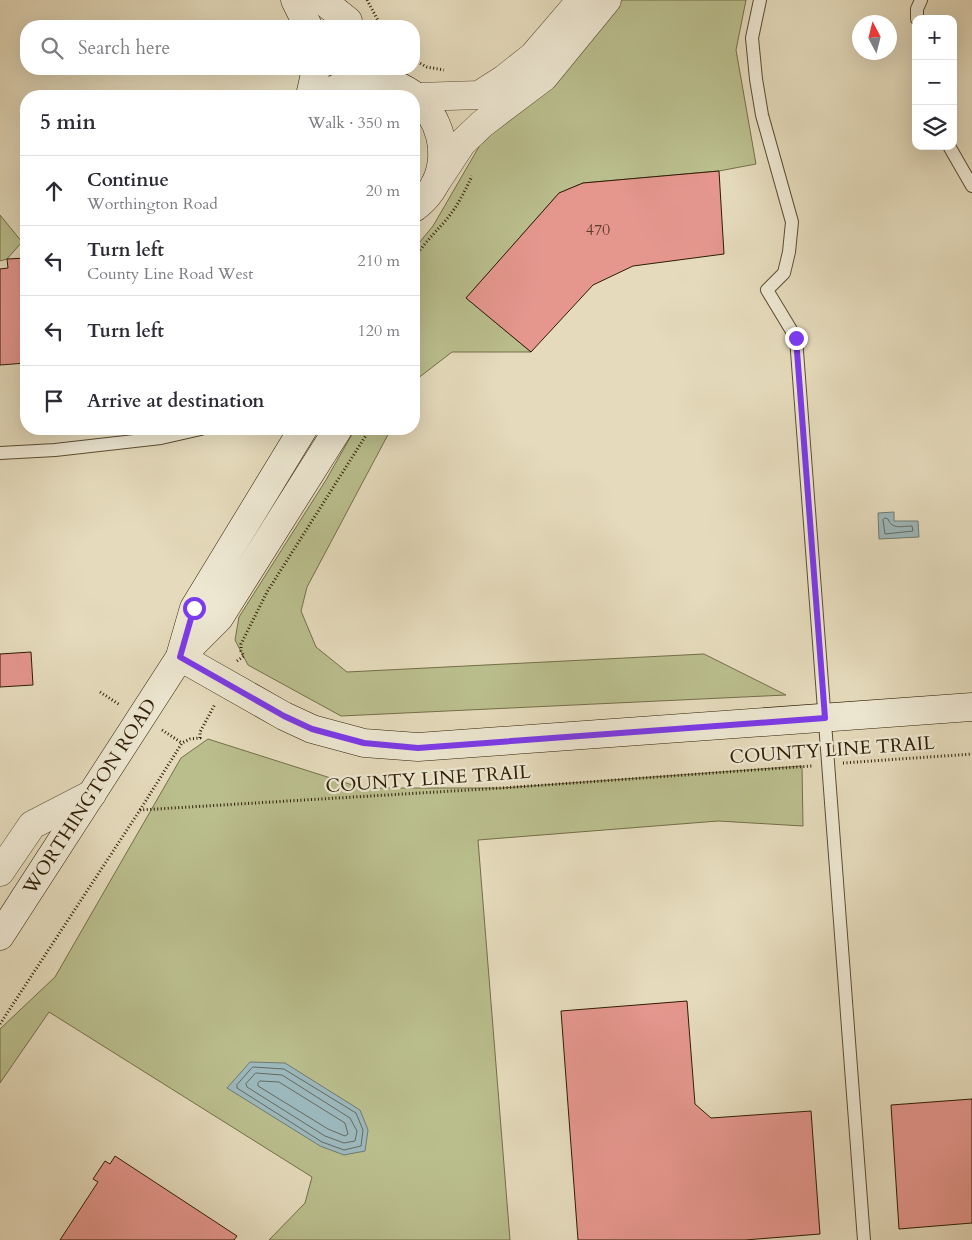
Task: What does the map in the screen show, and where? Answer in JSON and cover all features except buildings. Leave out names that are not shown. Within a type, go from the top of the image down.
[{"type":"main road","points":[[294,0],[305,20]]},
{"type":"main road","points":[[322,0],[345,16]]},
{"type":"main road","points":[[336,90],[348,83],[373,80],[479,95],[504,79],[533,56],[581,0]]},
{"type":"main road","points":[[420,204],[462,143],[482,124],[544,77],[607,0]]},
{"type":"main road","points":[[311,90],[315,75]]},
{"type":"main road","points":[[420,103],[433,116],[442,139],[442,162],[435,184]]},
{"type":"main road","name":"WORTHINGTON ROAD","points":[[180,657],[194,608],[299,435]]},
{"type":"main road","name":"WORTHINGTON ROAD","points":[[0,936],[180,657],[218,618],[334,435]]},
{"type":"main road","points":[[180,657],[305,726],[364,743],[418,748],[972,707]]},
{"type":"main road","points":[[0,872],[32,825],[92,794]]},
{"type":"lane","points":[[760,0],[752,38],[756,79],[762,115],[792,222],[789,252],[784,273],[767,290],[796,338],[864,1240]]},
{"type":"lane","points":[[917,15],[917,9],[921,0]]},
{"type":"lane","points":[[951,150],[972,186]]},
{"type":"lane","points":[[0,453],[55,450],[174,435]]},
{"type":"path","points":[[367,0],[378,20]]},
{"type":"path","points":[[420,63],[446,71]]},
{"type":"path","points":[[235,664],[244,656],[241,644],[267,592],[366,435]]},
{"type":"path","points":[[0,1024],[140,810],[182,742],[200,738],[200,732]]},
{"type":"path","name":"COUNTY LINE TRAIL","points":[[140,810],[502,788],[972,754]]},
{"type":"green space","points":[[616,0],[746,0],[736,50],[756,164],[719,171],[583,183],[559,193],[466,298],[531,352],[452,352],[420,377],[420,242],[433,226],[480,145],[579,54]]},
{"type":"green space","points":[[0,215],[20,240],[20,244],[7,259],[0,261]]},
{"type":"green space","points":[[352,435],[388,435],[307,587],[301,611],[316,647],[347,672],[704,654],[786,695],[341,716],[248,665],[235,640],[239,617],[326,480]]},
{"type":"green space","points":[[208,739],[362,788],[502,788],[802,766],[803,826],[718,821],[478,840],[510,1240],[269,1240],[305,1203],[312,1177],[49,1012],[0,1083],[0,1029],[55,977],[181,758]]},
{"type":"water","points":[[894,512],[894,521],[918,521],[919,537],[879,539],[878,513]]},
{"type":"water","points":[[250,1062],[285,1063],[360,1110],[368,1130],[365,1151],[344,1155],[320,1146],[227,1088]]},
{"type":"route","points":[[194,608],[180,657],[284,716],[312,729],[364,743],[418,748],[533,738],[825,718],[796,338]]}]
